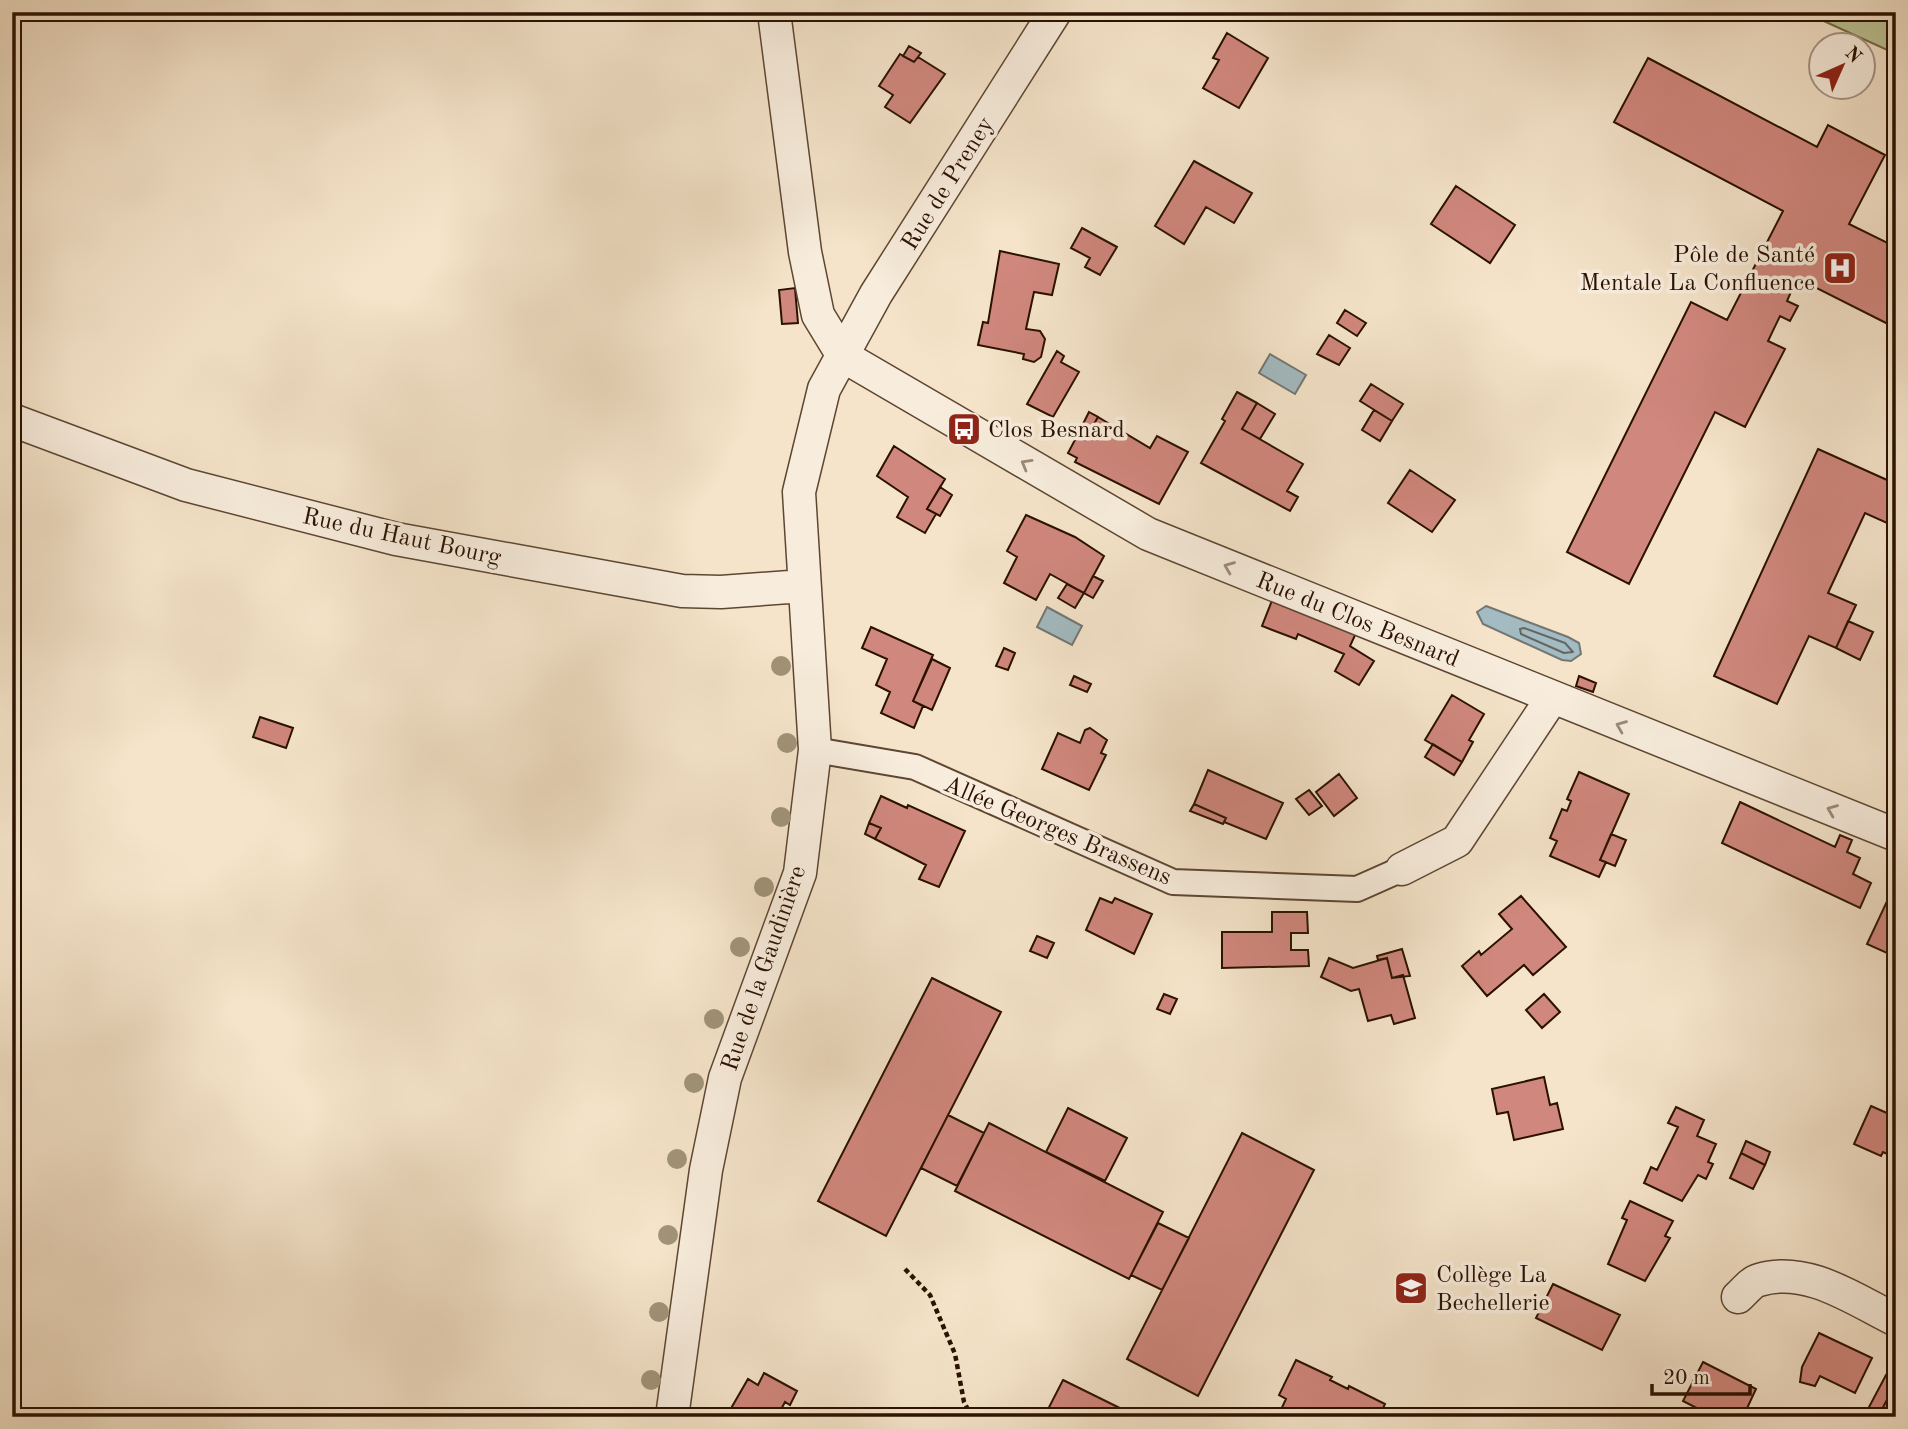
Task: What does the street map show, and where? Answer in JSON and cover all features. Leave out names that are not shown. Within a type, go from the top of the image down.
[{"type":"street","points":[[774,12],[805,252],[818,315],[843,356]]},
{"type":"street","name":"Rue de Preney","points":[[843,356],[876,294],[1055,12]]},
{"type":"street","name":"Rue de la Gaudinière","points":[[672,1417],[716,1118],[725,1079],[800,873],[815,750],[799,492],[824,389],[843,356]]},
{"type":"street","name":"Rue du Clos Besnard","points":[[843,356],[1148,534],[1896,835]]},
{"type":"street","name":"Rue du Haut Bourg","points":[[12,420],[186,485],[396,539],[682,591],[721,592],[803,586]]},
{"type":"street","name":"Allée Georges Brassens","points":[[815,750],[915,768],[1173,882],[1357,889],[1457,841],[1552,698]]},
{"type":"street","points":[[1738,1297],[1756,1280],[1795,1277],[1822,1283],[1896,1320]]},
{"type":"path","points":[[1891,12],[1896,15]]},
{"type":"path","points":[[905,1269],[930,1295],[955,1354],[964,1402],[972,1417]]},
{"type":"green space","points":[[1804,12],[1896,12],[1896,54],[1876,45],[1876,32],[1848,32]]},
{"type":"water","points":[[1270,354],[1306,375],[1295,394],[1259,373]]},
{"type":"water","points":[[1486,606],[1568,637],[1579,643],[1581,654],[1571,661],[1562,660],[1483,624],[1477,612]]},
{"type":"water","points":[[1047,607],[1082,626],[1072,645],[1037,627]]},
{"type":"building","points":[[1227,33],[1268,58],[1239,108],[1203,88],[1219,60],[1213,58]]},
{"type":"building","points":[[909,46],[921,53],[914,62],[903,56]]},
{"type":"building","points":[[900,54],[914,62],[918,57],[945,74],[910,123],[885,107],[893,95],[879,86]]},
{"type":"building","points":[[1648,58],[1817,147],[1828,125],[1885,155],[1849,224],[1896,247],[1896,328],[1797,278],[1787,301],[1798,306],[1790,321],[1780,316],[1768,341],[1785,349],[1745,427],[1715,412],[1629,584],[1567,552],[1691,302],[1727,320],[1783,211],[1614,122]]},
{"type":"building","points":[[1194,161],[1252,193],[1234,223],[1206,207],[1184,244],[1155,226]]},
{"type":"building","points":[[1456,186],[1515,225],[1490,263],[1431,224]]},
{"type":"building","points":[[1082,228],[1117,247],[1100,275],[1085,267],[1090,258],[1071,248]]},
{"type":"building","points":[[1000,251],[1059,264],[1052,295],[1034,292],[1026,329],[1040,331],[1045,339],[1041,357],[1034,362],[1023,359],[1024,354],[978,345],[983,322],[988,323]]},
{"type":"building","points":[[795,288],[798,323],[782,324],[779,290]]},
{"type":"building","points":[[1345,310],[1366,323],[1357,336],[1337,323]]},
{"type":"building","points":[[1329,335],[1350,348],[1339,365],[1317,354]]},
{"type":"building","points":[[1057,351],[1064,356],[1061,362],[1079,372],[1053,417],[1027,404]]},
{"type":"building","points":[[1371,384],[1403,404],[1392,421],[1360,401]]},
{"type":"building","points":[[1237,392],[1257,403],[1242,429],[1303,464],[1287,491],[1298,497],[1290,511],[1201,463],[1225,421],[1222,419]]},
{"type":"building","points":[[1257,403],[1275,414],[1260,439],[1242,429]]},
{"type":"building","points":[[1374,410],[1392,421],[1380,441],[1362,430]]},
{"type":"building","points":[[1089,412],[1098,417],[1085,440],[1077,436]]},
{"type":"building","points":[[1098,417],[1150,448],[1157,436],[1188,452],[1159,504],[1075,462],[1077,458],[1068,453],[1077,436],[1085,440]]},
{"type":"building","points":[[894,446],[945,479],[927,509],[936,514],[925,533],[897,517],[908,497],[877,476]]},
{"type":"building","points":[[1818,449],[1896,484],[1896,527],[1865,513],[1828,593],[1856,605],[1836,648],[1809,636],[1777,704],[1714,676]]},
{"type":"building","points":[[1410,470],[1455,500],[1432,532],[1388,503]]},
{"type":"building","points":[[940,487],[952,495],[940,516],[927,509]]},
{"type":"building","points":[[1026,515],[1075,537],[1104,556],[1084,593],[1050,574],[1036,600],[1004,583],[1017,557],[1007,551]]},
{"type":"building","points":[[1093,576],[1103,581],[1093,598],[1084,593]]},
{"type":"building","points":[[1067,584],[1084,593],[1075,608],[1058,598]]},
{"type":"building","points":[[1273,598],[1356,633],[1350,646],[1374,661],[1359,685],[1335,671],[1344,654],[1298,634],[1296,639],[1262,626]]},
{"type":"building","points":[[1848,621],[1873,632],[1860,660],[1836,648]]},
{"type":"building","points":[[871,627],[933,655],[913,701],[923,706],[914,728],[881,713],[890,692],[876,685],[887,659],[862,648]]},
{"type":"building","points":[[1004,648],[1015,653],[1008,670],[996,666]]},
{"type":"building","points":[[932,659],[950,668],[932,710],[913,701]]},
{"type":"building","points":[[1074,676],[1091,684],[1087,692],[1070,685]]},
{"type":"building","points":[[1579,676],[1596,683],[1593,692],[1576,686]]},
{"type":"building","points":[[1452,695],[1484,714],[1469,740],[1473,742],[1462,762],[1425,740]]},
{"type":"building","points":[[260,717],[293,728],[286,748],[253,737]]},
{"type":"building","points":[[1090,728],[1107,740],[1101,753],[1106,755],[1089,790],[1042,769],[1058,733],[1080,743],[1085,730]]},
{"type":"building","points":[[1433,744],[1462,762],[1454,775],[1425,757]]},
{"type":"building","points":[[1208,770],[1283,803],[1266,839],[1224,822],[1226,818],[1194,804]]},
{"type":"building","points":[[1579,772],[1629,794],[1600,860],[1606,862],[1599,877],[1550,856],[1557,841],[1550,838],[1562,809],[1567,811],[1571,801],[1567,799]]},
{"type":"building","points":[[1339,774],[1357,798],[1334,816],[1316,792]]},
{"type":"building","points":[[1309,790],[1322,806],[1309,815],[1296,799]]},
{"type":"building","points":[[881,796],[965,831],[939,887],[919,879],[926,865],[875,839],[881,828],[869,823]]},
{"type":"building","points":[[1740,802],[1835,847],[1840,835],[1852,840],[1847,852],[1860,858],[1853,874],[1871,883],[1860,908],[1722,843]]},
{"type":"building","points":[[1194,804],[1226,818],[1223,824],[1190,811]]},
{"type":"building","points":[[869,823],[881,828],[875,839],[865,834]]},
{"type":"building","points":[[1611,834],[1626,840],[1615,866],[1600,860]]},
{"type":"building","points":[[1521,896],[1566,947],[1533,975],[1524,965],[1487,996],[1462,966],[1479,951],[1481,955],[1512,929],[1499,914]]},
{"type":"building","points":[[1889,897],[1896,900],[1896,934],[1887,953],[1867,944]]},
{"type":"building","points":[[1100,898],[1112,903],[1115,898],[1152,914],[1134,954],[1086,930]]},
{"type":"building","points":[[1272,912],[1307,912],[1308,933],[1291,933],[1291,950],[1308,950],[1309,966],[1222,968],[1222,932],[1272,932]]},
{"type":"building","points":[[1037,936],[1054,943],[1047,958],[1030,951]]},
{"type":"building","points":[[1402,949],[1410,976],[1392,978],[1387,958],[1378,960],[1377,956]]},
{"type":"building","points":[[1329,958],[1353,968],[1387,958],[1392,978],[1403,975],[1415,1018],[1394,1024],[1391,1015],[1368,1021],[1359,989],[1351,991],[1321,977]]},
{"type":"building","points":[[932,978],[1001,1012],[886,1236],[818,1201]]},
{"type":"building","points":[[1164,994],[1177,999],[1170,1014],[1157,1009]]},
{"type":"building","points":[[1544,994],[1560,1012],[1542,1028],[1526,1010]]},
{"type":"building","points":[[1544,1077],[1550,1105],[1557,1103],[1563,1129],[1514,1140],[1508,1112],[1497,1114],[1492,1089]]},
{"type":"building","points":[[1871,1106],[1896,1117],[1896,1158],[1883,1152],[1881,1156],[1854,1144]]},
{"type":"building","points":[[1676,1107],[1704,1120],[1697,1136],[1716,1144],[1708,1162],[1713,1164],[1706,1179],[1698,1175],[1682,1201],[1644,1183],[1651,1167],[1657,1170],[1678,1127],[1668,1123]]},
{"type":"building","points":[[1068,1108],[1127,1138],[1105,1181],[1046,1152]]},
{"type":"building","points":[[948,1115],[984,1133],[957,1186],[921,1168]]},
{"type":"building","points":[[989,1123],[1163,1212],[1129,1279],[955,1191]]},
{"type":"building","points":[[1242,1133],[1314,1170],[1198,1396],[1127,1359]]},
{"type":"building","points":[[1746,1141],[1770,1152],[1765,1165],[1741,1153]]},
{"type":"building","points":[[1741,1153],[1765,1165],[1753,1189],[1730,1178]]},
{"type":"building","points":[[1630,1201],[1673,1221],[1665,1236],[1670,1238],[1645,1281],[1608,1264],[1627,1220],[1622,1218]]},
{"type":"building","points":[[1158,1223],[1189,1238],[1162,1290],[1131,1275]]},
{"type":"building","points":[[1553,1284],[1620,1315],[1602,1350],[1536,1318]]},
{"type":"building","points":[[1819,1333],[1872,1358],[1855,1393],[1820,1376],[1815,1386],[1800,1382],[1802,1367]]},
{"type":"building","points":[[1296,1360],[1332,1377],[1330,1380],[1348,1389],[1349,1386],[1385,1404],[1379,1417],[1268,1417],[1270,1413],[1278,1416],[1286,1399],[1279,1395]]},
{"type":"building","points":[[1703,1362],[1756,1389],[1743,1417],[1714,1417],[1683,1401]]},
{"type":"building","points":[[764,1373],[797,1391],[790,1405],[785,1402],[777,1417],[726,1417],[748,1379],[758,1385]]},
{"type":"building","points":[[1886,1375],[1896,1383],[1880,1413],[1869,1407]]},
{"type":"building","points":[[1063,1380],[1138,1417],[1044,1417]]},
{"type":"building","points":[[1896,1383],[1896,1417],[1878,1417],[1880,1413]]},
{"type":"place","name":"Pôle de Santé Mentale La Confluence","points":[[1840,268]]},
{"type":"place","name":"Clos Besnard","points":[[964,429]]},
{"type":"place","name":"Collège La Bechellerie","points":[[1411,1288]]}]
